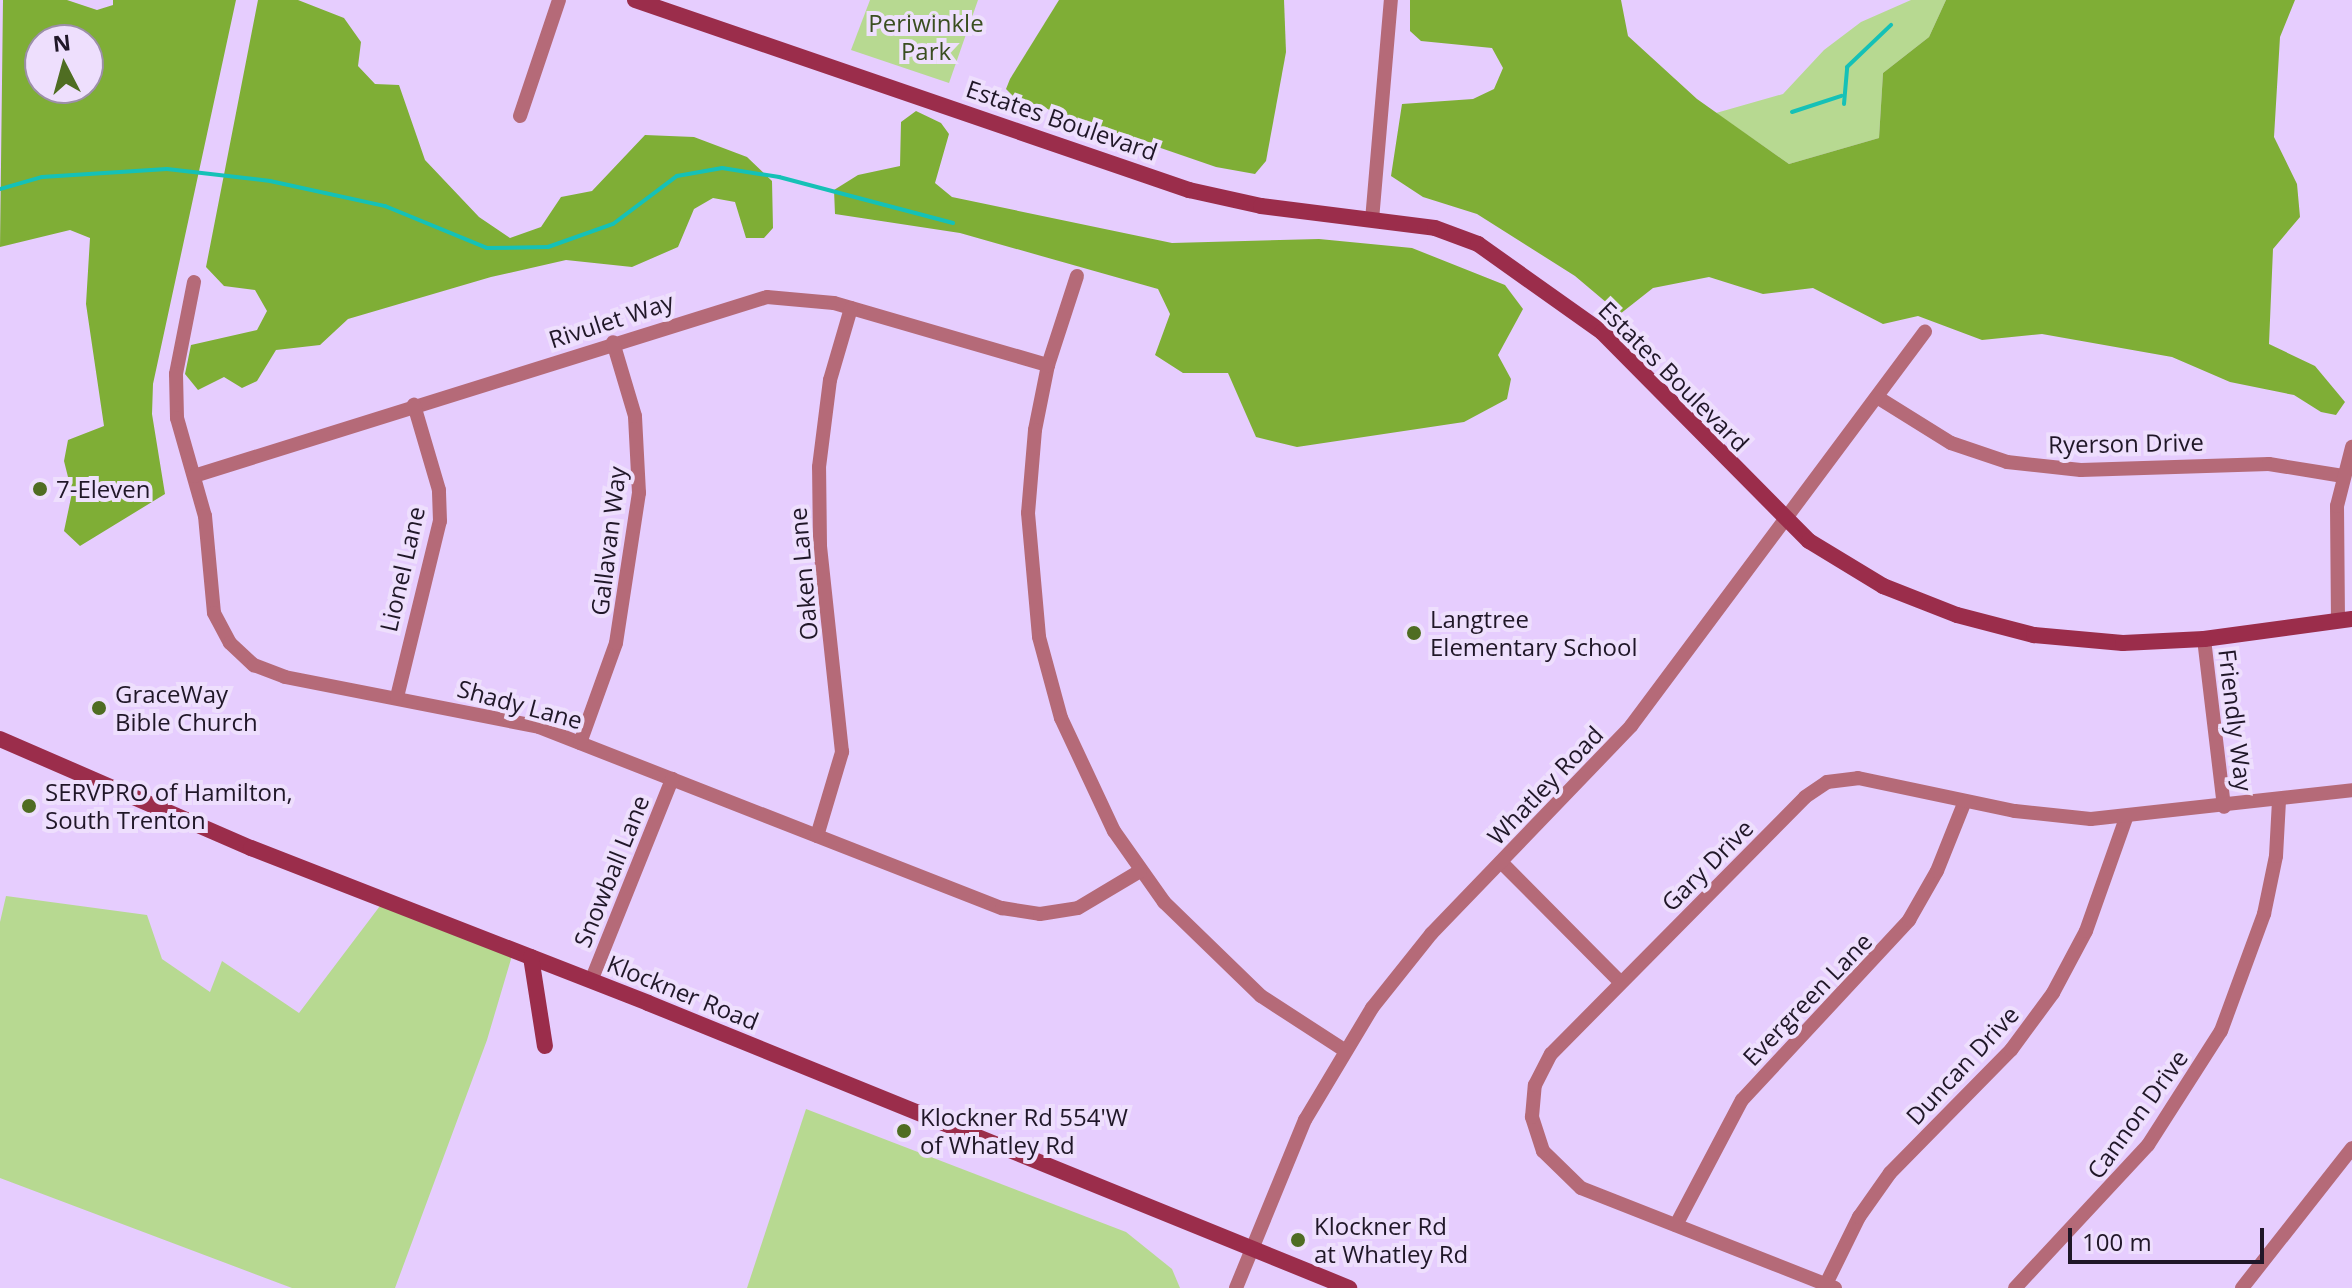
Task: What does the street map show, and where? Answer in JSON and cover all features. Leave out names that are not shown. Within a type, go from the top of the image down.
[{"type":"street","points":[[520,116],[559,0]]},
{"type":"street","name":"Estates Boulevard","points":[[635,0],[1189,190],[1261,206],[1457,234],[1498,255],[1602,332],[1786,521],[1883,586],[1995,626],[2123,643],[2204,639],[2345,620]]},
{"type":"street","points":[[1372,220],[1391,0]]},
{"type":"street","points":[[1077,276],[1048,365],[1035,430],[1028,513],[1039,637],[1076,757],[1140,871],[1221,962],[1261,996],[1344,1050]]},
{"type":"street","name":"Shady Lane","points":[[194,282],[175,396],[210,543],[214,613],[230,643],[268,672],[490,714],[580,743],[1022,913],[1078,908],[1140,871]]},
{"type":"street","name":"Rivulet Way","points":[[194,476],[613,342],[767,297],[812,298],[1048,365]]},
{"type":"street","name":"Oaken Lane","points":[[817,836],[842,752],[820,545],[819,467],[830,380],[851,308]]},
{"type":"street","name":"Whatley Road","points":[[1236,1288],[1305,1120],[1344,1050],[1408,960],[1631,726],[1925,332]]},
{"type":"street","name":"Gallavan Way","points":[[580,743],[616,643],[639,493],[635,416],[613,342]]},
{"type":"street","name":"Ryerson Drive","points":[[1877,397],[1951,443],[2007,462],[2081,470],[2269,464],[2343,476]]},
{"type":"street","name":"Lionel Lane","points":[[397,697],[440,521],[439,490],[414,405]]},
{"type":"street","points":[[2345,620],[2335,538],[2343,476],[2352,447]]},
{"type":"street","name":"Friendly Way","points":[[2204,639],[2224,807]]},
{"type":"street","name":"Klockner Road","points":[[0,739],[251,848],[591,981],[1349,1288]]},
{"type":"street","name":"Gary Drive","points":[[1830,1286],[1581,1188],[1553,1166],[1536,1135],[1532,1100],[1542,1068],[1621,983],[1805,797],[1827,782],[1858,778],[2049,816],[2126,818],[2352,790]]},
{"type":"street","name":"Snowball Lane","points":[[591,981],[672,779]]},
{"type":"street","name":"Cannon Drive","points":[[2015,1288],[2148,1145],[2221,1031],[2264,914],[2276,856],[2279,800]]},
{"type":"street","name":"Evergreen Lane","points":[[1676,1225],[1742,1100],[1909,920],[1937,871],[1965,801]]},
{"type":"street","name":"Duncan Drive","points":[[1830,1286],[1859,1217],[1890,1173],[2011,1050],[2053,993],[2086,931],[2126,818]]},
{"type":"street","points":[[1501,862],[1621,983]]},
{"type":"street","points":[[531,957],[545,1046]]},
{"type":"street","points":[[2242,1288],[2352,1148]]},
{"type":"green space","points":[[3,0],[67,0],[97,10],[113,5],[113,0],[236,0],[153,384],[152,414],[165,494],[80,546],[64,531],[72,493],[64,461],[68,440],[104,426],[86,304],[90,238],[70,230],[0,247]]},
{"type":"green space","points":[[258,0],[298,0],[344,18],[361,42],[358,66],[375,84],[399,85],[425,160],[479,217],[510,238],[541,227],[561,197],[592,191],[645,135],[694,137],[747,157],[772,181],[773,228],[764,238],[746,238],[735,202],[713,198],[694,209],[678,247],[632,267],[566,260],[491,277],[348,319],[320,345],[276,350],[257,381],[242,388],[224,377],[198,390],[185,374],[191,345],[257,330],[267,311],[255,290],[224,286],[206,267]]},
{"type":"green space","name":"Periwinkle Park","points":[[870,0],[978,0],[949,83],[851,50]]},
{"type":"green space","points":[[1059,0],[1284,0],[1286,52],[1266,161],[1255,174],[1216,167],[1015,98],[1006,89],[1010,79]]},
{"type":"green space","points":[[1410,0],[1621,0],[1628,36],[1697,99],[1789,164],[1879,138],[1883,73],[1929,37],[1946,0],[2295,0],[2280,37],[2274,137],[2297,184],[2300,217],[2273,249],[2269,344],[2315,366],[2345,402],[2336,415],[2321,412],[2294,395],[2230,382],[2172,357],[2042,334],[1982,340],[1918,316],[1883,324],[1813,288],[1763,294],[1709,277],[1653,288],[1620,314],[1575,276],[1477,214],[1423,197],[1391,176],[1402,104],[1473,99],[1494,89],[1503,68],[1492,48],[1421,41],[1410,31]]},
{"type":"green space","points":[[1911,0],[1946,0],[1929,37],[1883,73],[1879,138],[1789,164],[1716,113],[1783,94],[1824,50],[1861,22]]},
{"type":"green space","points":[[916,111],[941,123],[949,134],[935,183],[952,197],[1172,243],[1319,239],[1412,248],[1505,285],[1523,309],[1498,355],[1511,379],[1507,399],[1464,422],[1297,447],[1256,437],[1228,373],[1183,373],[1155,355],[1170,314],[1158,289],[960,233],[835,214],[834,190],[858,175],[900,166],[901,122]]},
{"type":"green space","points":[[6,896],[147,915],[162,959],[210,992],[222,961],[299,1013],[386,898],[514,949],[487,1040],[395,1288],[292,1288],[0,1178],[0,922]]},
{"type":"green space","points":[[806,1109],[1126,1232],[1172,1269],[1180,1288],[747,1288]]},
{"type":"waterway","points":[[1844,104],[1847,67],[1891,25]]},
{"type":"waterway","points":[[1792,112],[1841,96]]},
{"type":"waterway","points":[[0,189],[42,177],[167,169],[270,181],[385,206],[487,248],[548,247],[613,224],[677,176],[722,168],[779,177],[953,223]]},
{"type":"place","name":"7-Eleven","points":[[40,489]]},
{"type":"place","name":"Langtree Elementary School","points":[[1414,633]]},
{"type":"place","name":"GraceWay Bible Church","points":[[99,708]]},
{"type":"place","name":"SERVPRO of Hamilton, South Trenton","points":[[29,806]]},
{"type":"place","name":"Klockner Rd 554'W of Whatley Rd","points":[[904,1131]]},
{"type":"place","name":"Klockner Rd at Whatley Rd","points":[[1298,1240]]}]
